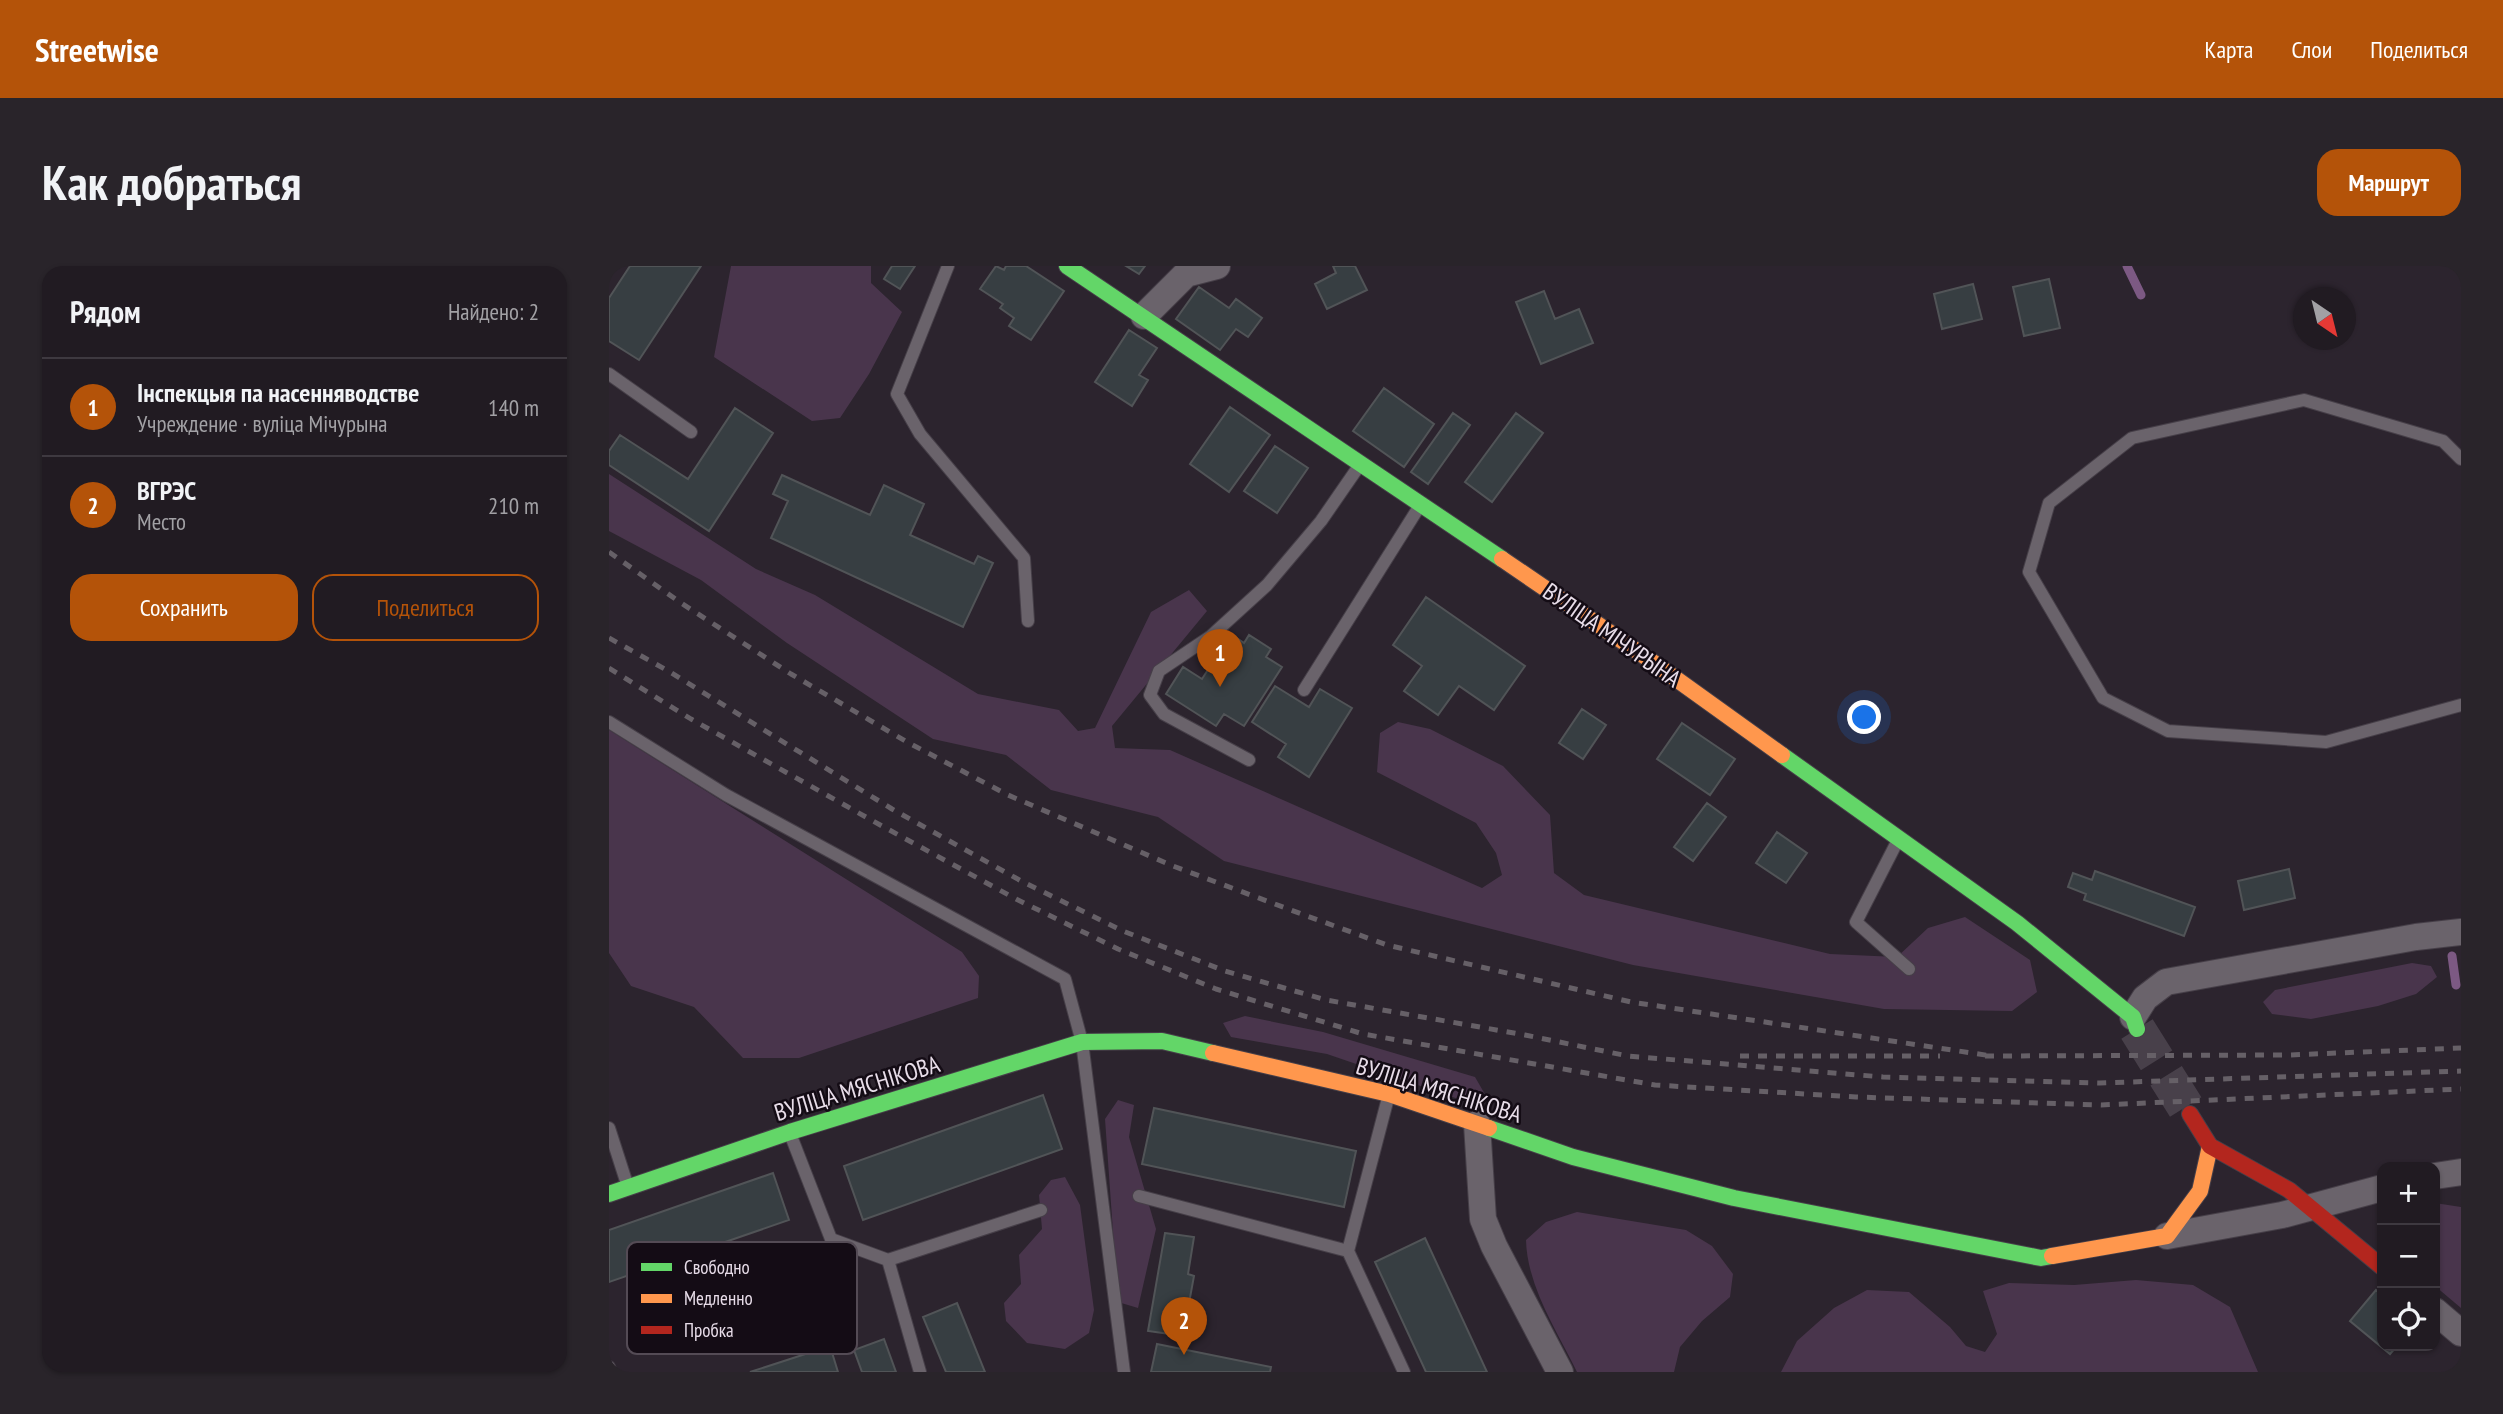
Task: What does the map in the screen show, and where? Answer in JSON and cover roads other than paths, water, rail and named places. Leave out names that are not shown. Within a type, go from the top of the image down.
[{"type":"street","name":"ВУЛІЦА МІЧУРЫНА","points":[[1067,266],[1647,658],[2017,923],[2135,1023]]},
{"type":"street","points":[[1144,316],[1186,274],[1217,266]]},
{"type":"street","points":[[2135,1023],[2145,998],[2166,982],[2416,937],[2461,932]]},
{"type":"street","name":"ВУЛІЦА МЯСНІКОВА","points":[[609,1194],[790,1132],[1082,1042],[1162,1041],[1389,1094],[1573,1157],[1734,1198],[2041,1258],[2167,1236]]},
{"type":"street","points":[[2190,1114],[2210,1146],[2288,1190],[2377,1263]]},
{"type":"street","points":[[1477,1124],[1483,1219],[1560,1372]]},
{"type":"street","points":[[2167,1236],[2200,1191],[2210,1146]]},
{"type":"street","points":[[2440,1175],[2461,1172]]},
{"type":"street","points":[[2167,1236],[2282,1215],[2377,1189]]},
{"type":"street","points":[[2440,1315],[2461,1333]]},
{"type":"lane","points":[[948,266],[897,394],[919,435],[1024,558],[1028,621]]},
{"type":"lane","points":[[609,374],[691,432]]},
{"type":"lane","points":[[2461,459],[2443,441],[2304,400],[2132,438],[2049,503],[2029,572],[2103,698],[2168,731],[2326,742],[2461,705]]},
{"type":"lane","points":[[1249,760],[1164,714],[1150,695],[1159,671],[1211,636],[1267,585],[1321,521],[1361,463]]},
{"type":"lane","points":[[1304,690],[1421,504]]},
{"type":"lane","points":[[609,722],[726,795],[1065,979],[1082,1042],[1124,1372]]},
{"type":"lane","points":[[1898,838],[1856,922],[1909,969]]},
{"type":"lane","points":[[1389,1094],[1348,1251],[1404,1372]]},
{"type":"lane","points":[[609,1128],[628,1187]]},
{"type":"lane","points":[[790,1132],[831,1239],[839,1242]]},
{"type":"lane","points":[[1139,1196],[1348,1251]]},
{"type":"lane","points":[[857,1249],[888,1260],[1041,1210]]},
{"type":"lane","points":[[888,1260],[920,1372]]},
{"type":"waterway","points":[[2127,266],[2141,295]]},
{"type":"waterway","points":[[2452,956],[2456,985]]},
{"type":"tunnel","points":[[2137,1029],[2190,1114]]},
{"type":"railway","points":[[609,552],[681,603],[791,674],[907,742],[1008,795],[1173,866],[1307,916],[1387,945],[1631,1002],[1992,1056]]},
{"type":"railway","points":[[609,638],[670,672],[892,809],[1023,882],[1123,931],[1225,971],[1326,1000],[1628,1056],[1883,1077],[2100,1083],[2461,1071]]},
{"type":"railway","points":[[609,668],[691,719],[882,826],[1016,899],[1118,949],[1216,989],[1363,1034],[1655,1085],[1856,1097],[2101,1105],[2461,1089]]},
{"type":"railway","points":[[1985,1056],[2289,1055],[2461,1048]]},
{"type":"railway","points":[[1740,1056],[1940,1056]]},
{"type":"place","name":"Інспекцыя па насенняводстве","points":[[1220,687]]},
{"type":"place","name":"ВГРЭС","points":[[1184,1355]]}]
